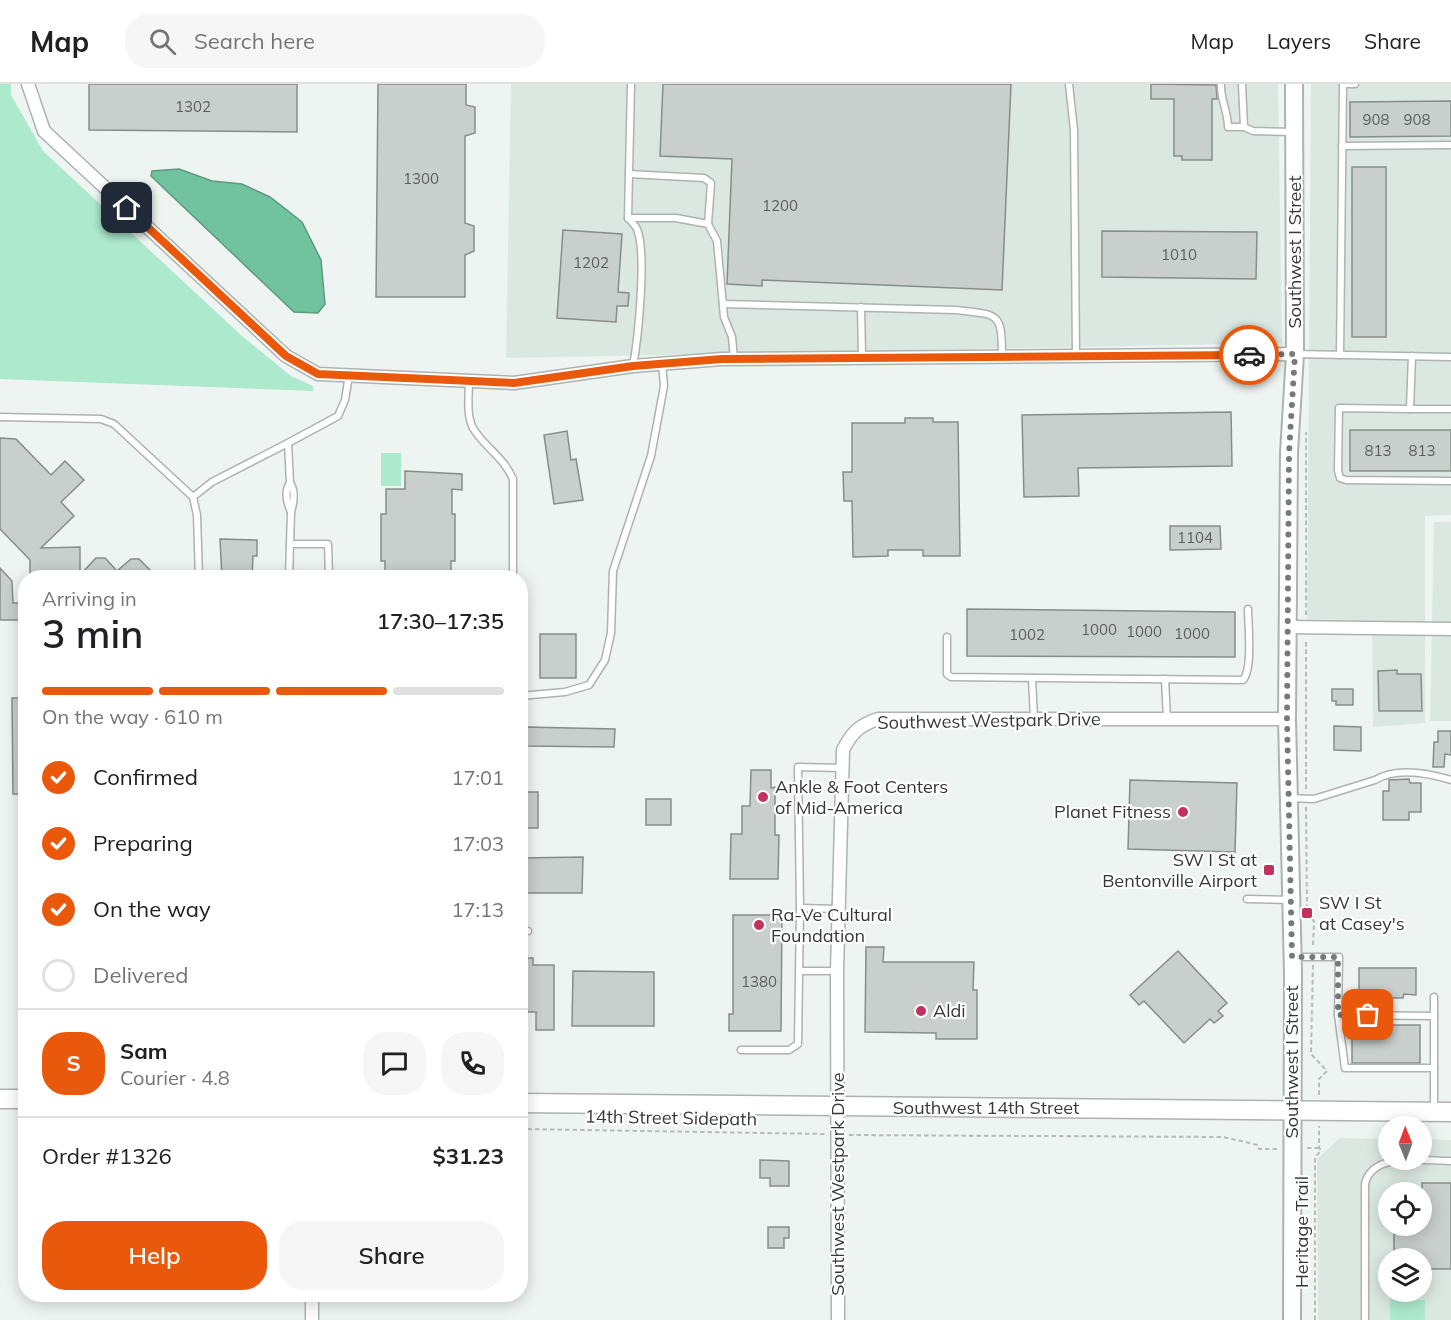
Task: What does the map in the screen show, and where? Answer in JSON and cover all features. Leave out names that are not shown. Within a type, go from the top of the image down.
[{"type":"main road","name":"Southwest I Street","points":[[1292,1320],[1292,957],[1287,719],[1289,453],[1295,354],[1294,84]]},
{"type":"main road","points":[[0,1099],[18,1099]]},
{"type":"main road","name":"Southwest 14th Street","points":[[528,1102],[1442,1112]]},
{"type":"street","points":[[28,84],[44,131],[286,356],[318,374],[514,383],[633,366],[734,359],[1295,354]]},
{"type":"street","points":[[1288,627],[1451,629]]},
{"type":"street","name":"Southwest Westpark Drive","points":[[838,1320],[837,971],[843,750],[851,734],[864,724],[878,719],[1287,719]]},
{"type":"street","points":[[312,1302],[312,1320]]},
{"type":"lane","points":[[631,84],[628,218],[637,229],[640,250],[638,342],[633,366]]},
{"type":"lane","points":[[1069,84],[1074,130],[1076,356]]},
{"type":"lane","points":[[1221,84],[1221,99],[1228,112],[1228,127],[1244,127],[1253,131],[1294,132]]},
{"type":"lane","points":[[1242,84],[1244,127]]},
{"type":"lane","points":[[1340,355],[1343,84],[1355,84]]},
{"type":"lane","points":[[1342,146],[1451,145]]},
{"type":"lane","points":[[629,174],[704,178],[711,183],[708,224],[717,241],[724,317],[732,337],[734,359]]},
{"type":"lane","points":[[628,218],[676,218],[708,224]]},
{"type":"lane","points":[[723,304],[956,310],[990,314],[998,320],[1002,330],[1002,357]]},
{"type":"lane","points":[[861,307],[862,358]]},
{"type":"lane","points":[[1295,354],[1451,357]]},
{"type":"lane","points":[[1410,409],[1412,357]]},
{"type":"lane","points":[[528,695],[566,692],[589,685],[605,660],[611,633],[613,571],[651,456],[664,386],[662,363]]},
{"type":"lane","points":[[193,497],[212,482],[338,416],[345,400],[349,375]]},
{"type":"lane","points":[[469,381],[469,415],[472,427],[507,466],[513,479],[513,570]]},
{"type":"lane","points":[[1451,409],[1339,408],[1338,471],[1340,478],[1346,480],[1451,481]]},
{"type":"lane","points":[[0,417],[100,419],[114,424],[193,497],[197,514],[199,570]]},
{"type":"lane","points":[[288,443],[290,483],[287,487],[287,504],[291,512],[289,570]]},
{"type":"lane","points":[[290,544],[328,544],[329,570]]},
{"type":"lane","points":[[946,637],[945,664],[947,674],[951,677],[1243,680],[1247,675],[1248,663],[1248,609]]},
{"type":"lane","points":[[1032,678],[1034,719]]},
{"type":"lane","points":[[1165,679],[1167,719]]},
{"type":"lane","points":[[741,1050],[789,1050],[798,1044],[800,908],[798,767],[843,768]]},
{"type":"lane","points":[[1288,798],[1314,799],[1375,780],[1384,775],[1413,773],[1434,775],[1451,780]]},
{"type":"lane","points":[[1246,899],[1291,900]]},
{"type":"lane","points":[[800,908],[839,909]]},
{"type":"lane","points":[[1292,957],[1338,957],[1338,1015],[1345,1068],[1368,1066],[1434,1068]]},
{"type":"lane","points":[[799,971],[837,971]]},
{"type":"lane","points":[[1434,997],[1434,1068],[1442,1112]]},
{"type":"lane","points":[[1338,1015],[1434,1016]]},
{"type":"lane","points":[[1368,1015],[1368,1025]]},
{"type":"lane","points":[[1387,1015],[1387,1025]]},
{"type":"lane","points":[[1403,1016],[1403,1025]]},
{"type":"lane","points":[[1365,1320],[1365,1184],[1367,1175],[1372,1169],[1387,1161],[1451,1161]]},
{"type":"path","points":[[1306,426],[1306,610]]},
{"type":"path","points":[[1313,988],[1311,1053],[1327,1071],[1319,1079]]},
{"type":"path","name":"14th Street Sidepath","points":[[528,1129],[821,1134]]},
{"type":"path","points":[[852,1135],[1223,1137],[1258,1145],[1259,1149]]},
{"type":"path","name":"Heritage Trail","points":[[1315,1320],[1315,1158],[1321,1150],[1319,1148]]},
{"type":"shaded area","points":[[0,84],[11,84],[11,95],[43,151],[242,336],[291,376],[313,386],[313,391],[0,379]]},
{"type":"shaded area","points":[[511,84],[1278,84],[1282,343],[506,358]]},
{"type":"shaded area","points":[[1311,84],[1451,84],[1451,515],[1425,516],[1425,723],[1373,727],[1372,621],[1307,619]]},
{"type":"shaded area","points":[[179,169],[212,181],[242,184],[270,197],[302,222],[321,260],[325,304],[318,313],[294,312],[151,176],[152,171]]},
{"type":"shaded area","points":[[381,453],[401,453],[401,486],[381,486]]},
{"type":"shaded area","points":[[1434,522],[1451,522],[1451,721],[1430,721]]},
{"type":"shaded area","points":[[1340,1138],[1378,1139],[1378,1170],[1432,1170],[1432,1139],[1451,1140],[1451,1320],[1318,1320],[1317,1159]]},
{"type":"shaded area","points":[[1390,1302],[1425,1302],[1425,1320],[1390,1320]]},
{"type":"building","points":[[89,84],[297,84],[297,132],[89,130]]},
{"type":"building","points":[[378,84],[466,84],[466,105],[475,107],[475,133],[465,136],[465,223],[474,226],[474,251],[465,255],[465,297],[376,297]]},
{"type":"building","points":[[663,84],[1011,84],[1002,290],[762,280],[762,286],[727,284],[732,159],[660,156]]},
{"type":"building","points":[[1151,84],[1216,85],[1217,99],[1212,99],[1212,160],[1182,160],[1182,156],[1174,156],[1174,99],[1151,99]]},
{"type":"building","points":[[1451,101],[1451,136],[1350,137],[1350,102]]},
{"type":"building","points":[[1352,167],[1386,167],[1386,337],[1352,337]]},
{"type":"building","points":[[563,230],[622,234],[618,292],[629,293],[628,306],[617,306],[616,322],[557,318]]},
{"type":"building","points":[[1102,231],[1257,232],[1256,279],[1102,277]]},
{"type":"building","points":[[1231,412],[1232,466],[1078,468],[1079,496],[1024,497],[1022,415]]},
{"type":"building","points":[[905,418],[933,418],[933,422],[958,422],[960,556],[923,556],[923,550],[888,550],[888,556],[853,557],[852,501],[844,501],[843,472],[852,472],[852,423],[905,423]]},
{"type":"building","points":[[1350,430],[1451,430],[1451,471],[1350,471]]},
{"type":"building","points":[[567,431],[571,460],[576,459],[583,500],[554,504],[544,435]]},
{"type":"building","points":[[0,438],[16,439],[51,475],[65,461],[84,480],[61,502],[74,516],[41,548],[80,547],[80,570],[30,570],[30,560],[0,529]]},
{"type":"building","points":[[405,471],[462,474],[462,490],[452,489],[452,514],[455,514],[455,561],[451,561],[451,570],[385,570],[385,561],[381,561],[381,514],[386,514],[386,489],[405,489]]},
{"type":"building","points":[[1170,526],[1220,526],[1221,549],[1170,550]]},
{"type":"building","points":[[220,539],[257,540],[257,556],[253,556],[252,570],[222,570]]},
{"type":"building","points":[[96,558],[105,558],[116,570],[85,570]]},
{"type":"building","points":[[131,559],[139,559],[150,570],[118,570]]},
{"type":"building","points":[[0,568],[12,581],[13,603],[18,603],[18,620],[0,620]]},
{"type":"building","points":[[967,609],[1235,612],[1235,657],[967,656]]},
{"type":"building","points":[[540,634],[576,634],[576,678],[540,678]]},
{"type":"building","points":[[1397,670],[1397,674],[1421,674],[1422,711],[1379,711],[1378,671]]},
{"type":"building","points":[[1332,689],[1353,689],[1353,705],[1336,705],[1336,701],[1332,701]]},
{"type":"building","points":[[12,698],[18,698],[18,794],[13,794]]},
{"type":"building","points":[[1334,726],[1361,727],[1361,751],[1334,750]]},
{"type":"building","points":[[528,727],[615,729],[614,747],[528,746]]},
{"type":"building","points":[[1438,731],[1451,731],[1451,755],[1445,754],[1444,767],[1433,767],[1434,742],[1438,742]]},
{"type":"building","points":[[751,770],[771,770],[771,788],[775,787],[775,835],[779,835],[778,879],[730,879],[731,834],[742,834],[742,806],[750,806]]},
{"type":"building","points":[[1409,779],[1410,783],[1421,783],[1421,812],[1409,812],[1409,820],[1383,820],[1383,791],[1389,791],[1389,780]]},
{"type":"building","points":[[1130,780],[1237,783],[1235,852],[1128,849]]},
{"type":"building","points":[[528,792],[538,792],[538,828],[528,828]]},
{"type":"building","points":[[646,799],[671,799],[671,825],[646,825]]},
{"type":"building","points":[[583,857],[582,893],[528,893],[528,858]]},
{"type":"building","points":[[733,915],[782,915],[781,1031],[729,1031],[729,1014],[733,1014]]},
{"type":"building","name":"Aldi","points":[[866,947],[884,947],[883,962],[974,962],[973,990],[977,990],[977,1039],[936,1039],[936,1033],[865,1032]]},
{"type":"building","points":[[1178,951],[1227,1003],[1218,1011],[1223,1016],[1214,1023],[1210,1019],[1184,1043],[1144,1001],[1139,1005],[1130,995]]},
{"type":"building","points":[[528,958],[533,958],[533,965],[554,965],[554,1030],[536,1030],[536,1012],[528,1012]]},
{"type":"building","points":[[1359,968],[1416,968],[1416,995],[1404,994],[1403,998],[1371,998],[1371,994],[1359,994]]},
{"type":"building","points":[[573,971],[654,972],[654,1026],[572,1026]]},
{"type":"building","points":[[1352,1025],[1420,1025],[1420,1063],[1352,1063]]},
{"type":"building","points":[[760,1160],[789,1161],[789,1186],[770,1186],[770,1178],[760,1178]]},
{"type":"building","points":[[1432,1183],[1451,1183],[1451,1269],[1432,1269],[1432,1248],[1394,1248],[1394,1236],[1432,1236]]},
{"type":"building","points":[[768,1227],[789,1227],[789,1238],[784,1238],[784,1248],[768,1248]]},
{"type":"way so far","points":[[1249,355],[1295,354],[1289,453],[1287,719],[1292,957],[1338,957],[1338,1015],[1368,1015]]},
{"type":"place","name":"Ankle & Foot Centers of Mid-America","points":[[763,797]]},
{"type":"place","name":"Planet Fitness","points":[[1183,812]]},
{"type":"place","name":"SW I St at Bentonville Airport","points":[[1269,870]]},
{"type":"place","name":"SW I St at Casey's","points":[[1307,913]]},
{"type":"place","name":"Ra-Ve Cultural Foundation","points":[[759,925]]},
{"type":"place","name":"Aldi","points":[[921,1011]]},
{"type":"route","points":[[127,208],[286,356],[318,374],[514,383],[633,366],[722,359],[1249,355]]}]
